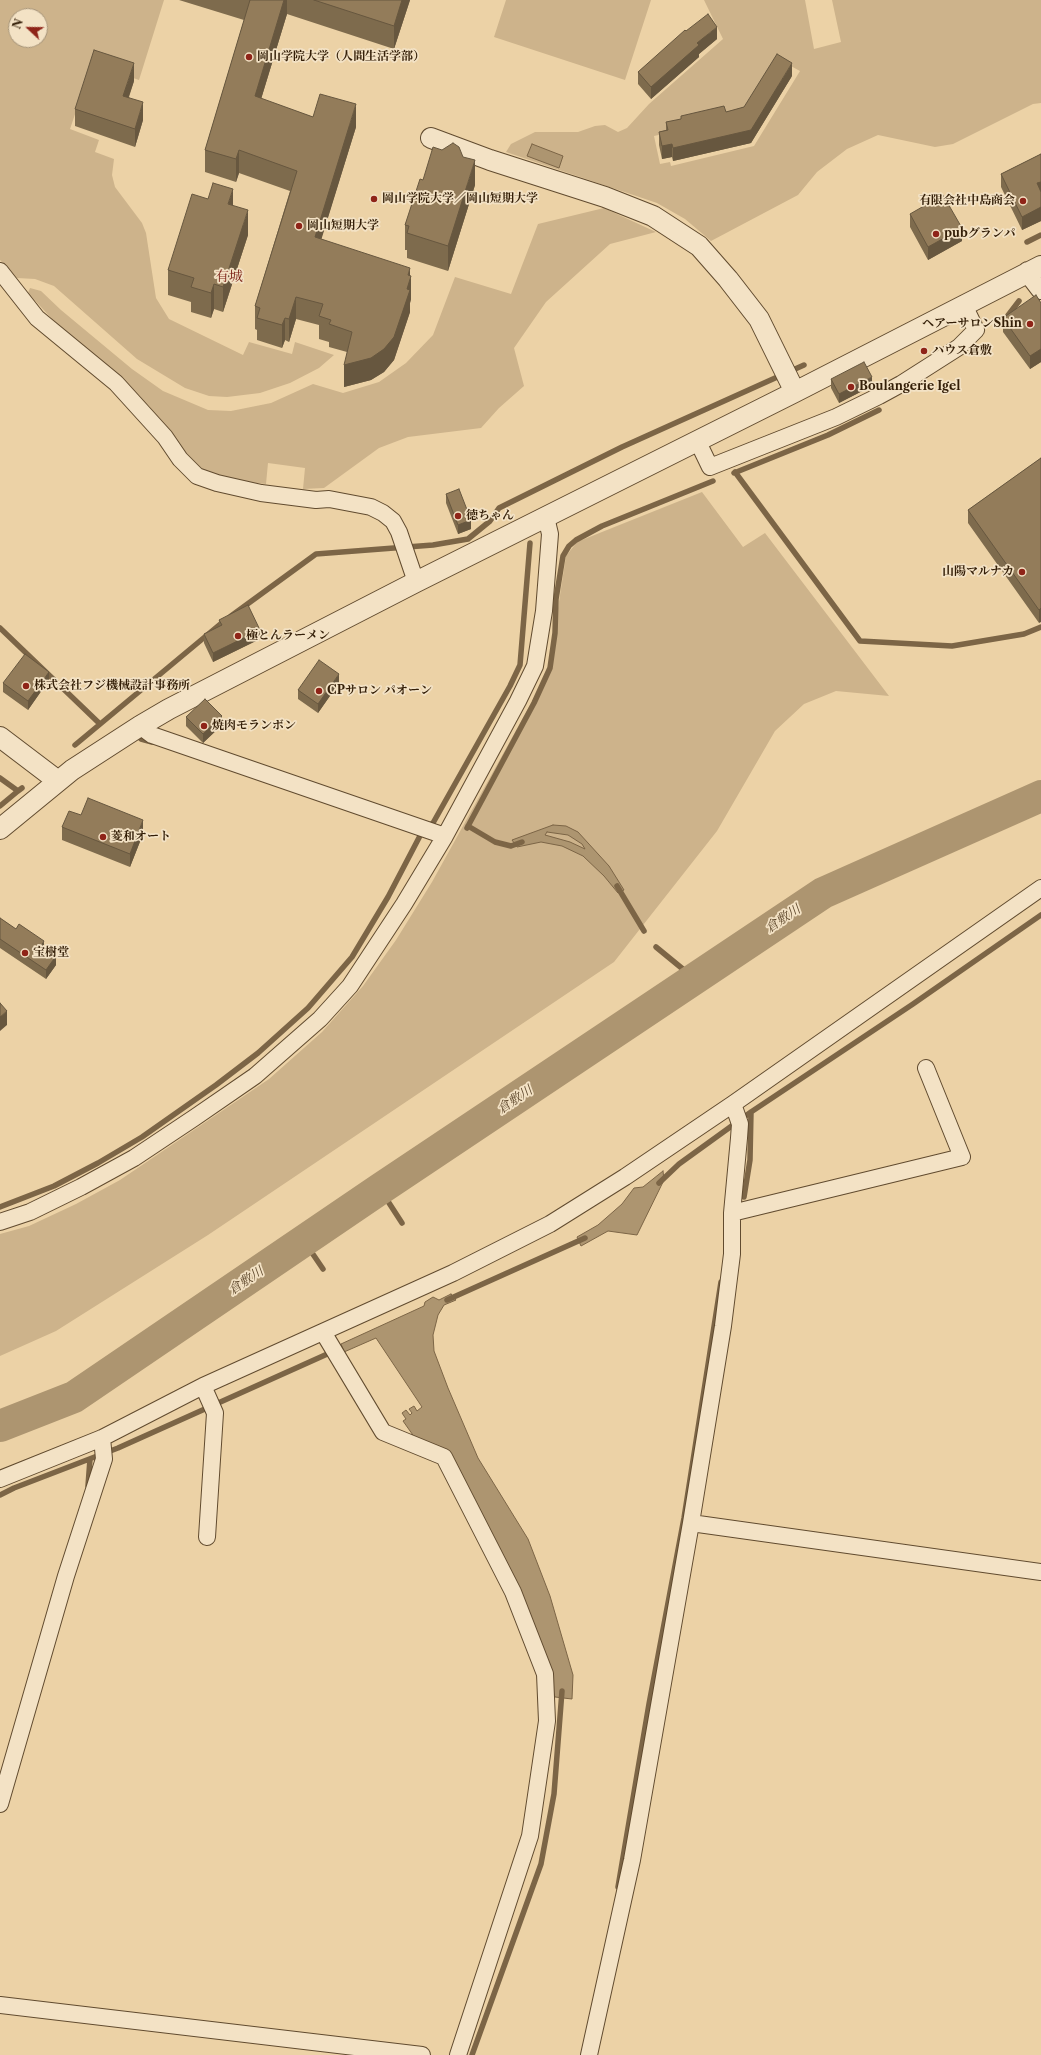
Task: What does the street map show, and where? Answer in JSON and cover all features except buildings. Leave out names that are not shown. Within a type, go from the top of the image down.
[{"type":"street","points":[[431,138],[653,216],[693,241],[728,278],[759,319],[788,379]]},
{"type":"street","points":[[0,829],[58,781],[140,726],[416,582],[697,440],[788,379],[964,305],[1034,269],[1041,289]]},
{"type":"street","points":[[0,272],[37,318],[116,383],[165,437],[180,459],[197,476],[217,484],[261,493],[316,500],[329,499],[371,507],[383,513],[393,521],[405,549],[416,582]]},
{"type":"street","points":[[697,440],[710,467],[836,417],[879,396],[960,347],[976,330],[964,305]]},
{"type":"street","points":[[0,1222],[30,1212],[82,1187],[134,1158],[255,1076],[311,1027],[350,986],[368,962],[518,700],[535,666],[544,611],[550,534],[546,517]]},
{"type":"street","points":[[140,726],[152,734],[422,826],[441,834]]},
{"type":"street","points":[[0,737],[58,781]]},
{"type":"street","points":[[0,1479],[103,1449],[203,1386],[454,1273],[550,1224],[625,1177],[736,1114],[1041,888]]},
{"type":"street","points":[[732,1213],[962,1157],[926,1068]]},
{"type":"street","points":[[589,2055],[632,1860],[691,1523],[732,1254],[736,1114]]},
{"type":"street","points":[[324,1332],[383,1432],[444,1457],[513,1592],[545,1674],[547,1722],[530,1836],[458,2055]]},
{"type":"street","points":[[203,1386],[212,1407],[207,1537]]},
{"type":"street","points":[[0,1804],[103,1449]]},
{"type":"street","points":[[691,1523],[1041,1572]]},
{"type":"street","points":[[0,2005],[422,2055]]},
{"type":"shaded area","points":[[0,0],[164,0],[139,80],[92,64],[70,129],[99,140],[95,152],[114,159],[112,175],[115,187],[142,223],[146,233],[156,298],[169,319],[243,355],[249,342],[292,354],[295,342],[334,355],[319,368],[290,383],[260,393],[227,397],[209,396],[185,388],[137,359],[54,286],[35,279],[17,278],[0,260]]},
{"type":"shaded area","points":[[506,0],[651,0],[625,80],[494,37]]},
{"type":"shaded area","points":[[704,0],[805,0],[814,49],[841,42],[832,0],[1041,0],[1041,103],[1033,104],[953,144],[935,147],[878,135],[847,149],[817,172],[798,195],[711,241],[685,219],[657,203],[506,152],[511,144],[535,132],[578,132],[595,126],[605,125],[618,132],[627,128],[649,104],[723,39]],"holes":[[[778,59],[800,71],[754,146],[671,166],[670,162],[660,164],[654,136],[742,117]]]},
{"type":"shaded area","points":[[532,144],[563,156],[559,168],[527,156]]},
{"type":"shaded area","points":[[604,208],[656,232],[610,244],[546,302],[514,348],[524,386],[499,408],[481,428],[408,437],[379,448],[324,488],[303,489],[305,468],[268,463],[266,484],[238,481],[202,474],[186,457],[149,406],[53,320],[28,293],[30,288],[41,291],[61,310],[132,369],[163,391],[208,410],[231,411],[271,403],[313,384],[343,393],[379,382],[406,363],[433,335],[455,277],[511,294],[538,224]]},
{"type":"shaded area","points":[[702,492],[743,547],[765,533],[889,696],[836,691],[804,704],[775,731],[717,831],[614,962],[208,1235],[56,1331],[0,1356],[0,1234],[29,1226],[76,1204],[120,1180],[269,1079],[322,1032],[363,986],[396,940],[432,882],[535,696],[549,667],[566,556],[577,542]]},
{"type":"shaded area","points":[[553,825],[566,826],[578,832],[609,866],[624,890],[618,893],[604,876],[583,856],[562,846],[541,842],[517,847],[512,840]],"holes":[[[547,832],[568,835],[582,844],[585,849],[570,842],[545,835]]]},
{"type":"shaded area","points":[[663,1171],[664,1180],[637,1235],[608,1231],[581,1246],[577,1237],[598,1225],[622,1204],[634,1188],[643,1187]]},
{"type":"shaded area","points":[[451,1294],[456,1300],[444,1305],[438,1315],[433,1335],[434,1351],[478,1458],[528,1539],[550,1596],[573,1675],[572,1699],[555,1697],[516,1580],[461,1477],[415,1438],[403,1421],[406,1419],[402,1413],[406,1410],[410,1415],[412,1413],[409,1409],[414,1406],[417,1411],[422,1407],[376,1338],[344,1352],[341,1344],[424,1306],[425,1302],[433,1297],[439,1300]]},
{"type":"waterway","points":[[1027,242],[1041,235]]},
{"type":"waterway","points":[[1006,318],[1019,301]]},
{"type":"waterway","points":[[231,616],[316,554],[433,545],[468,539],[490,521],[499,508],[622,447],[804,365]]},
{"type":"waterway","points":[[734,473],[828,435],[879,410]]},
{"type":"waterway","points":[[735,472],[860,641],[952,646],[1024,634],[1041,627]]},
{"type":"waterway","points":[[467,828],[534,703],[550,668],[555,633],[556,599],[563,556],[569,546],[576,540],[602,526],[713,481]]},
{"type":"waterway","points":[[0,1207],[54,1186],[98,1163],[142,1137],[216,1085],[258,1053],[308,1008],[352,957],[388,897],[422,832],[433,823],[510,686],[520,665],[530,543]]},
{"type":"waterway","points":[[75,745],[224,621]]},
{"type":"waterway","points":[[0,628],[100,724]]},
{"type":"waterway","points":[[141,739],[152,742]]},
{"type":"waterway","points":[[0,778],[18,791],[22,788]]},
{"type":"waterway","points":[[0,806],[18,791]]},
{"type":"waterway","name":"倉敷川","points":[[0,1426],[74,1397],[380,1189],[823,893],[1041,796]]},
{"type":"waterway","points":[[468,826],[495,842],[511,846],[522,842]]},
{"type":"waterway","points":[[617,886],[644,931]]},
{"type":"waterway","points":[[659,1183],[679,1164],[751,1112],[913,1004],[1041,915]]},
{"type":"waterway","points":[[656,947],[695,979]]},
{"type":"waterway","points":[[744,1197],[750,1160],[751,1112]]},
{"type":"waterway","points":[[380,1189],[402,1223]]},
{"type":"waterway","points":[[447,1300],[585,1238]]},
{"type":"waterway","points":[[304,1241],[323,1269]]},
{"type":"waterway","points":[[618,1887],[649,1704],[684,1518],[721,1282]]},
{"type":"waterway","points":[[0,1495],[14,1488],[118,1448],[334,1351]]},
{"type":"waterway","points":[[88,1486],[90,1459]]},
{"type":"waterway","points":[[472,2055],[541,1864],[554,1794],[562,1691]]},
{"type":"place","name":"岡山学院大学（人間生活学部）","points":[[249,57]]},
{"type":"place","name":"岡山学院大学／岡山短期大学","points":[[374,199]]},
{"type":"place","name":"有限会社中島商会","points":[[1023,201]]},
{"type":"place","name":"岡山短期大学","points":[[299,226]]},
{"type":"place","name":"pubグランパ","points":[[936,234]]},
{"type":"place","name":"ヘアーサロンShin","points":[[1030,324]]},
{"type":"place","name":"ハウス倉敷","points":[[924,351]]},
{"type":"place","name":"Boulangerie Igel","points":[[851,387]]},
{"type":"place","name":"徳ちゃん","points":[[458,516]]},
{"type":"place","name":"山陽マルナカ","points":[[1022,572]]},
{"type":"place","name":"極とんラーメン","points":[[238,636]]},
{"type":"place","name":"株式会社フジ機械設計事務所","points":[[26,686]]},
{"type":"place","name":"CPサロン パオーン","points":[[319,691]]},
{"type":"place","name":"焼肉モランボン","points":[[204,726]]},
{"type":"place","name":"菱和オート","points":[[103,837]]},
{"type":"place","name":"宝樹堂","points":[[25,953]]},
{"type":"district","name":"有城","points":[[229,277]]}]
